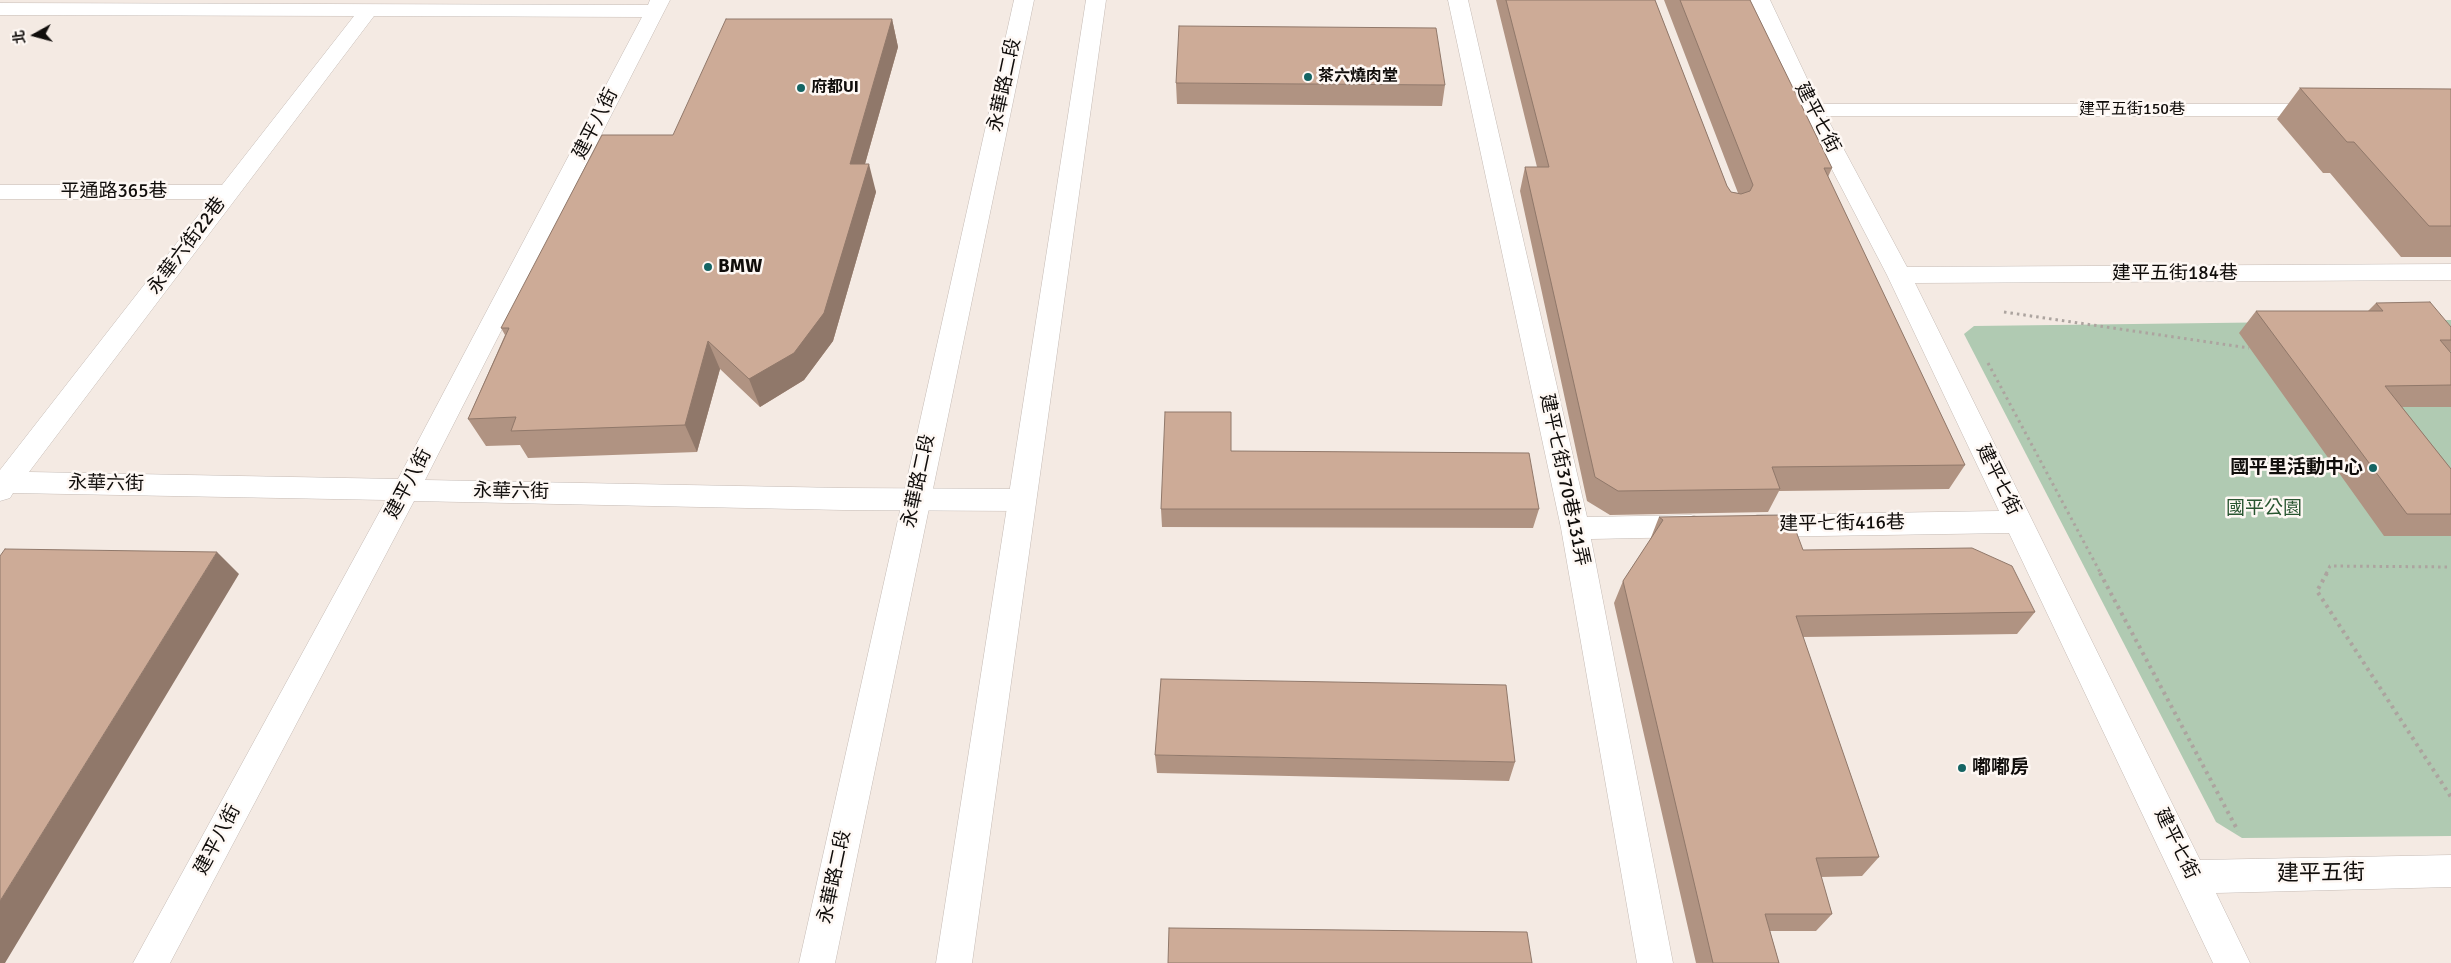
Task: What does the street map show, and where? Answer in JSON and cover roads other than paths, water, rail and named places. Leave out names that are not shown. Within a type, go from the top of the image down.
[{"type":"street","name":"永華路二段","points":[[817,963],[915,499],[1024,0]]},
{"type":"street","points":[[954,963],[1096,0]]},
{"type":"street","name":"建平七街370巷131弄","points":[[1458,0],[1575,528],[1656,963]]},
{"type":"street","name":"建平七街","points":[[1760,0],[1812,110],[1899,275],[2232,963]]},
{"type":"street","points":[[0,9],[368,11],[657,6]]},
{"type":"street","name":"建平八街","points":[[151,963],[406,490],[657,6]]},
{"type":"street","name":"永華六街22巷","points":[[2,484],[368,11]]},
{"type":"street","name":"建平五街150巷","points":[[1812,110],[2341,110]]},
{"type":"street","name":"平通路365巷","points":[[0,192],[228,192]]},
{"type":"street","name":"建平五街184巷","points":[[1899,275],[2451,272]]},
{"type":"street","name":"永華六街","points":[[2,484],[1022,500]]},
{"type":"street","name":"建平七街416巷","points":[[1575,528],[2018,522]]},
{"type":"street","name":"建平五街","points":[[2192,877],[2451,871]]},
{"type":"place","name":"茶六燒肉堂","points":[[1308,77]]},
{"type":"place","name":"府都UI","points":[[801,88]]},
{"type":"place","name":"BMW","points":[[708,267]]},
{"type":"place","name":"國平里活動中心","points":[[2373,468]]},
{"type":"place","name":"嘟嘟房","points":[[1962,768]]},
{"type":"park label","name":"國平公園","points":[[2264,509]]}]
